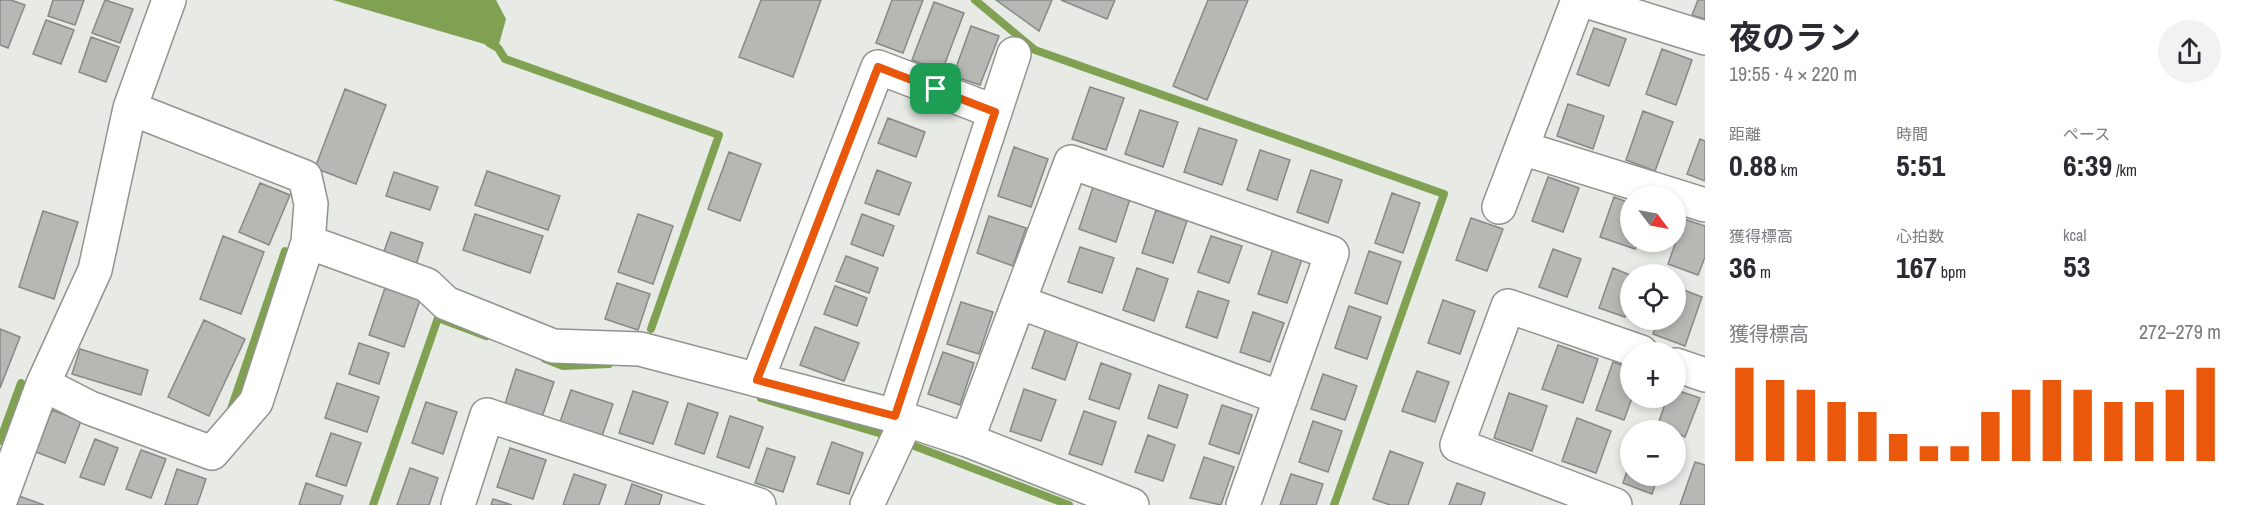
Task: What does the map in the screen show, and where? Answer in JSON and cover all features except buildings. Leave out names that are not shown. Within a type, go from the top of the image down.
[{"type":"street","points":[[0,501],[43,384],[95,270],[130,108],[169,0]]},
{"type":"street","points":[[1499,207],[1578,0]]},
{"type":"street","points":[[1583,0],[1705,38]]},
{"type":"street","points":[[867,505],[892,451],[1014,54]]},
{"type":"street","points":[[757,380],[878,67],[995,112]]},
{"type":"street","points":[[43,384],[90,408],[212,453],[256,402],[308,242],[311,204],[305,177],[130,108]]},
{"type":"street","points":[[1522,148],[1705,205]]},
{"type":"street","points":[[967,440],[1071,162],[1332,253],[1243,505]]},
{"type":"street","points":[[308,242],[427,285],[446,303],[553,346],[640,349],[901,418],[967,440],[1132,505]]},
{"type":"street","points":[[1019,302],[1281,398]]},
{"type":"street","points":[[1615,505],[1457,445],[1508,306],[1620,345]]},
{"type":"street","points":[[1686,368],[1705,375]]},
{"type":"street","points":[[458,505],[487,415],[759,505]]},
{"type":"shaded area","points":[[333,0],[496,0],[506,19],[498,48]]},
{"type":"waterway","points":[[975,0],[1035,50],[1444,194],[1334,505]]},
{"type":"waterway","points":[[489,43],[498,48],[505,59],[719,135],[651,329]]},
{"type":"waterway","points":[[230,412],[285,251]]},
{"type":"waterway","points":[[373,505],[438,318],[486,336]]},
{"type":"waterway","points":[[545,359],[563,366],[609,364]]},
{"type":"waterway","points":[[0,441],[21,383]]},
{"type":"waterway","points":[[761,398],[892,437]]},
{"type":"waterway","points":[[904,442],[1069,505]]},
{"type":"route","points":[[878,67],[936,89],[995,112],[895,416],[757,380],[878,67]]}]
